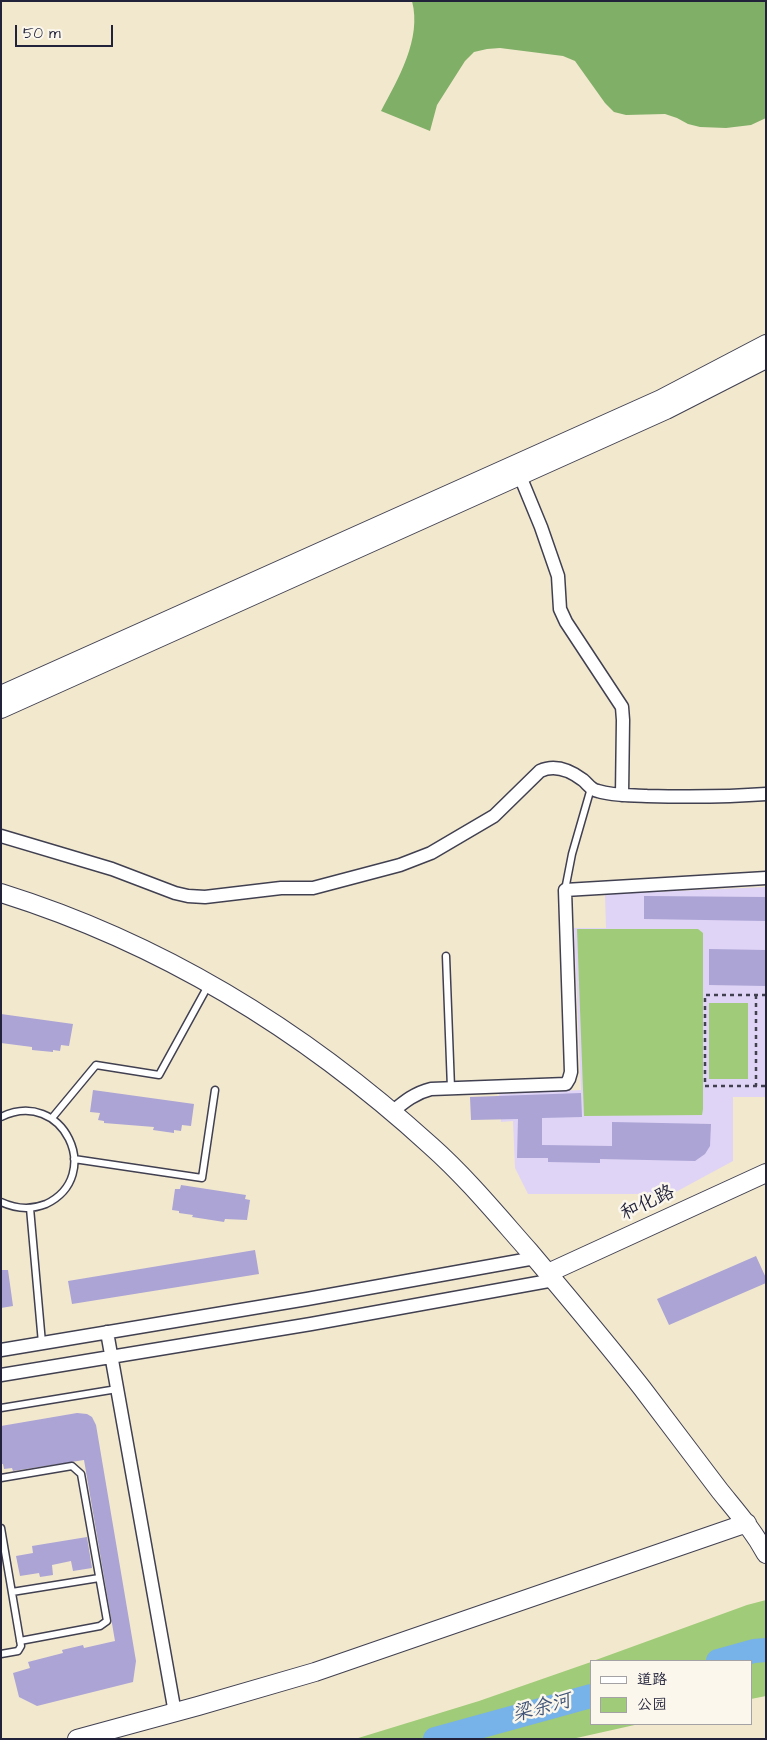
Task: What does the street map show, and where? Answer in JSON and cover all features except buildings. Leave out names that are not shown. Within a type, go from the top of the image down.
[{"type":"main road","points":[[1,695],[661,399],[766,344]]},
{"type":"main road","points":[[1,709],[696,396],[766,359]]},
{"type":"main road","points":[[1,893],[92,926],[146,950],[236,997],[351,1077],[392,1112],[459,1173],[598,1332],[722,1493],[758,1536],[766,1554]]},
{"type":"main road","name":"和化路","points":[[551,1277],[766,1173]]},
{"type":"main road","points":[[77,1739],[175,1713],[315,1672],[758,1536]]},
{"type":"street","points":[[520,476],[541,527],[558,576],[560,609],[566,622],[622,708],[622,795]]},
{"type":"street","points":[[1,836],[112,869],[175,893],[205,897],[280,888],[313,888],[400,865],[431,853],[494,816],[544,769],[565,770],[584,780],[596,791],[622,795],[696,798],[766,794]]},
{"type":"street","points":[[392,1112],[418,1092],[431,1089],[566,1084],[571,1072],[565,890],[766,878]]},
{"type":"street","points":[[1,1350],[307,1299],[535,1258]]},
{"type":"street","points":[[1,1375],[401,1308],[551,1277]]},
{"type":"street","points":[[107,1332],[175,1713]]},
{"type":"lane","points":[[565,890],[572,854],[591,788]]},
{"type":"lane","points":[[446,956],[451,1088]]},
{"type":"lane","points":[[52,1118],[96,1065],[158,1075],[209,983]]},
{"type":"lane","points":[[74,1159],[202,1178],[215,1090]]},
{"type":"lane","points":[[1,1117],[9,1113],[26,1110],[35,1111],[52,1118],[65,1130],[73,1146],[74,1159],[73,1173],[65,1188],[50,1202],[30,1208],[10,1206],[1,1202]]},
{"type":"lane","points":[[30,1208],[42,1343]]},
{"type":"lane","points":[[1,1408],[117,1389]]},
{"type":"lane","points":[[1,1478],[72,1466],[81,1474],[107,1621],[100,1626],[20,1640]]},
{"type":"lane","points":[[1,1528],[21,1646],[18,1651],[1,1654]]},
{"type":"lane","points":[[12,1592],[99,1578]]},
{"type":"path","points":[[766,995],[705,995],[705,1086],[766,1086]]},
{"type":"path","points":[[756,995],[756,1086]]},
{"type":"shaded area","points":[[766,887],[766,1097],[733,1097],[733,1161],[672,1194],[528,1194],[515,1168],[513,1121],[501,1122],[499,1094],[581,1090],[574,928],[606,928],[605,894]]},
{"type":"green space","points":[[412,1],[766,1],[766,118],[751,125],[726,128],[700,127],[665,114],[626,115],[614,112],[605,103],[575,61],[563,56],[500,48],[474,52],[465,61],[437,105],[430,131],[381,111],[401,72],[411,44],[414,30]]},
{"type":"green space","points":[[577,929],[698,929],[703,933],[702,1115],[584,1116]]},
{"type":"green space","points":[[709,1003],[748,1003],[748,1079],[709,1079]]},
{"type":"green space","points":[[766,1600],[766,1696],[752,1699],[752,1660],[596,1660],[747,1605]]},
{"type":"green space","points":[[590,1662],[590,1725],[635,1725],[572,1739],[355,1739],[479,1701]]},
{"type":"waterway","name":"梁余河","points":[[722,1660],[754,1651],[766,1650]]},
{"type":"waterway","name":"梁余河","points":[[435,1739],[590,1696]]}]
